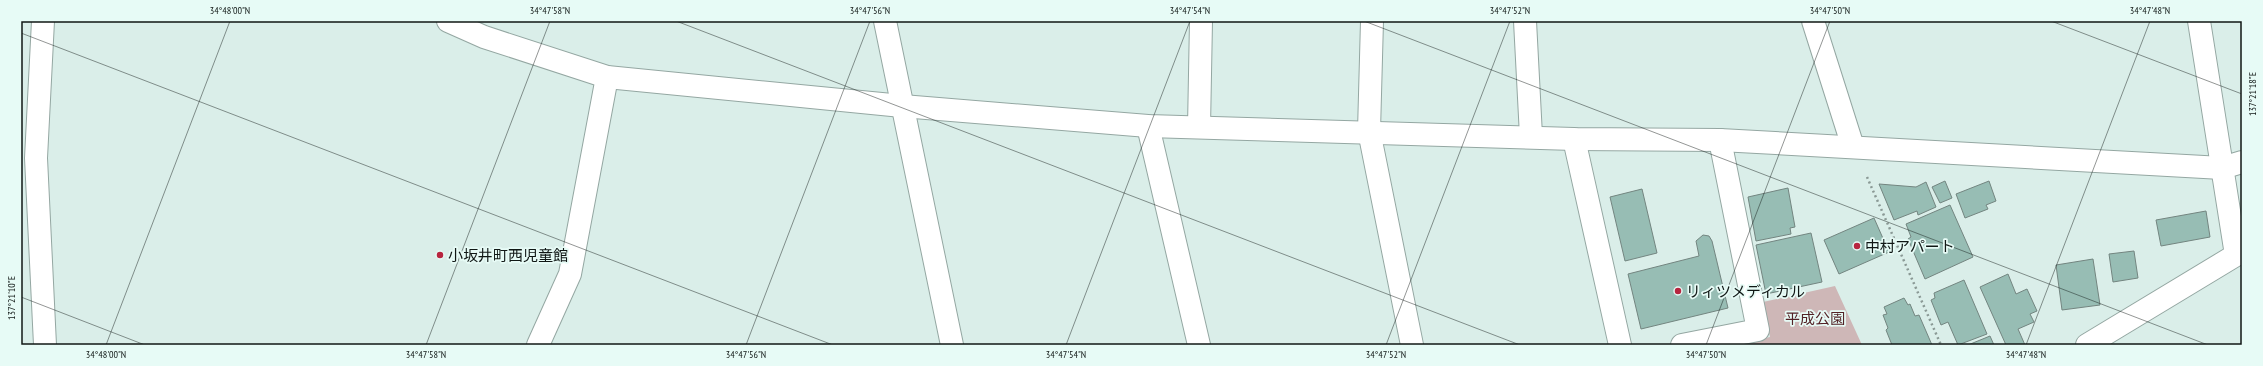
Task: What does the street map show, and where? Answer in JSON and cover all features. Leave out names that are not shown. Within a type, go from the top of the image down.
[{"type":"street","points":[[43,21],[36,158],[45,345]]},
{"type":"street","points":[[448,21],[484,37],[607,77],[902,106],[1148,126],[1369,131],[1531,136],[1574,139],[1720,140],[2222,168],[2242,162]]},
{"type":"street","points":[[885,21],[952,345]]},
{"type":"street","points":[[1199,127],[1201,21]]},
{"type":"street","points":[[1372,21],[1369,131],[1412,345]]},
{"type":"street","points":[[1526,21],[1531,136]]},
{"type":"street","points":[[1814,21],[1853,147]]},
{"type":"street","points":[[2087,345],[2236,255],[2199,21]]},
{"type":"street","points":[[538,345],[570,274],[607,77]]},
{"type":"street","points":[[1148,126],[1198,345]]},
{"type":"street","points":[[1574,139],[1620,345]]},
{"type":"street","points":[[1682,345],[1758,330],[1720,140]]},
{"type":"path","points":[[1853,147],[1941,345]]},
{"type":"green space","name":"平成公園","points":[[1835,286],[1862,345],[1734,345],[1770,337],[1763,302]]},
{"type":"building","points":[[1945,181],[1952,198],[1940,203],[1932,187]]},
{"type":"building","points":[[1989,181],[1996,201],[1986,205],[1988,209],[1965,218],[1956,194]]},
{"type":"building","points":[[1926,182],[1936,207],[1918,215],[1917,211],[1894,220],[1879,184],[1916,187]]},
{"type":"building","points":[[1788,188],[1795,227],[1790,228],[1791,234],[1756,241],[1748,197]]},
{"type":"building","points":[[1642,189],[1657,253],[1625,261],[1610,197]]},
{"type":"building","points":[[1950,205],[1973,257],[1925,279],[1908,239],[1911,237],[1906,224]]},
{"type":"building","points":[[2206,211],[2210,237],[2161,246],[2156,220]]},
{"type":"building","name":"中村アパート","points":[[1874,218],[1889,252],[1839,274],[1824,240]]},
{"type":"building","points":[[1811,233],[1822,282],[1766,294],[1756,245]]},
{"type":"building","name":"リィツメディカル","points":[[1703,235],[1709,236],[1712,241],[1728,308],[1641,329],[1628,274],[1699,256],[1696,241]]},
{"type":"building","points":[[2134,251],[2138,278],[2113,282],[2109,254]]},
{"type":"building","points":[[2093,259],[2100,305],[2062,310],[2056,265]]},
{"type":"building","points":[[2008,274],[2016,294],[2027,289],[2037,311],[2030,314],[2034,322],[2018,329],[2025,345],[2006,345],[1980,287]]},
{"type":"building","points":[[1964,280],[1987,334],[1958,345],[1948,322],[1941,325],[1931,300],[1935,298],[1934,293]]},
{"type":"building","points":[[1904,298],[1908,305],[1910,304],[1915,316],[1919,315],[1932,345],[1892,345],[1886,330],[1888,328],[1883,315],[1887,314],[1884,307]]},
{"type":"building","points":[[1990,336],[1994,345],[1968,345]]},
{"type":"place","name":"中村アパート","points":[[1857,246]]},
{"type":"place","name":"小坂井町西児童館","points":[[440,255]]},
{"type":"place","name":"リィツメディカル","points":[[1678,291]]}]
